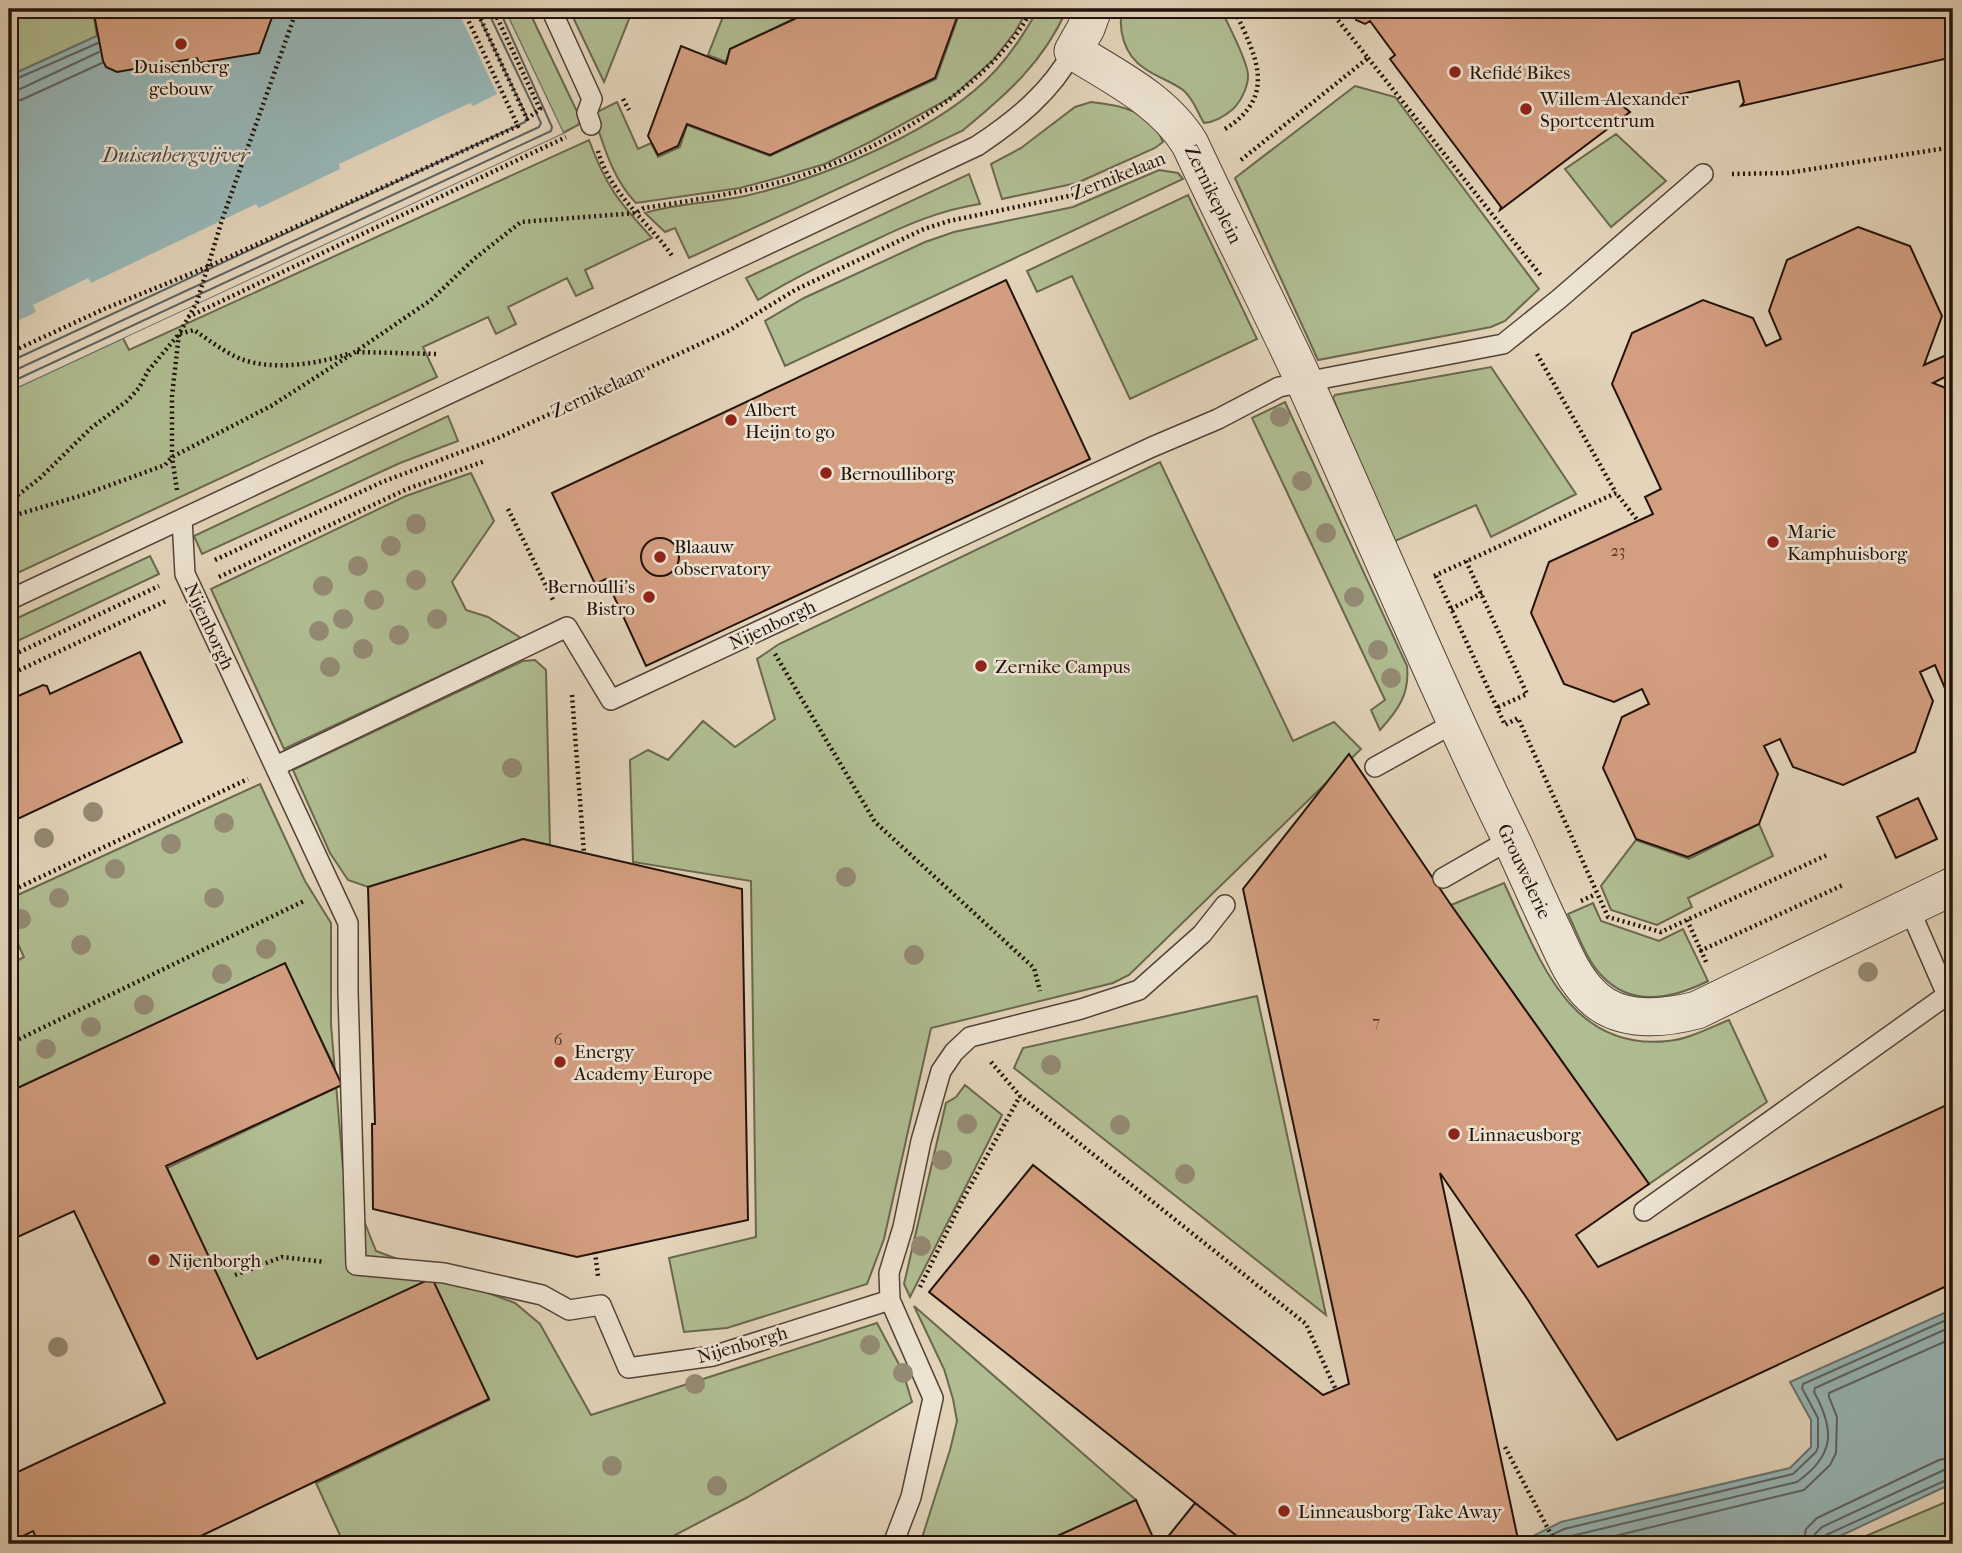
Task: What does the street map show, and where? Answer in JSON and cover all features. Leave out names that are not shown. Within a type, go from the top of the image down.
[{"type":"street","points":[[1073,51],[1093,9]]},
{"type":"street","name":"Zernikeplein","points":[[1073,51],[1158,106],[1180,127],[1191,144],[1304,382]]},
{"type":"street","name":"Grouwelerie","points":[[1304,382],[1454,723],[1568,964],[1579,981],[1603,1005],[1619,1012],[1657,1017],[1697,1010],[1953,886]]},
{"type":"lane","points":[[551,9],[592,99],[587,113],[591,125]]},
{"type":"lane","points":[[9,600],[978,146],[1011,123],[1041,96],[1073,51]]},
{"type":"lane","name":"Nijenborgh","points":[[276,766],[567,627],[611,700],[1106,470],[1152,446],[1218,419],[1279,387],[1503,345],[1703,174]]},
{"type":"lane","name":"Nijenborgh","points":[[182,519],[189,582],[348,923],[356,1265],[444,1273],[542,1295],[569,1310],[601,1305],[628,1368],[713,1356],[890,1300]]},
{"type":"lane","points":[[1375,767],[1454,723]]},
{"type":"lane","points":[[1444,878],[1511,839]]},
{"type":"lane","points":[[893,1544],[911,1497],[933,1398],[890,1300],[889,1273],[904,1227],[921,1141],[941,1070],[954,1052],[970,1037],[1082,1009],[1139,990],[1202,934],[1225,905]]},
{"type":"lane","points":[[1644,1211],[1947,995],[1909,908]]},
{"type":"path","points":[[9,502],[40,478],[91,428],[127,401],[179,334],[197,302],[222,220],[297,9]]},
{"type":"path","points":[[9,353],[104,309],[207,267],[518,126],[463,9]]},
{"type":"path","points":[[476,9],[527,119],[540,109],[493,9]]},
{"type":"path","points":[[9,517],[83,495],[165,465],[172,457],[271,406],[431,300],[474,259],[521,222],[636,213],[644,208],[732,194],[783,181],[838,162],[907,127],[949,101],[997,59],[1032,9]]},
{"type":"path","name":"Zernikelaan","points":[[9,657],[189,582],[382,482],[498,438],[730,330],[795,290],[924,229],[949,221],[1069,196],[1238,121],[1251,107],[1259,74],[1256,56],[1234,9]]},
{"type":"path","points":[[1329,9],[1559,299]]},
{"type":"path","name":"Zernikeplein","points":[[1238,163],[1368,58]]},
{"type":"path","points":[[188,317],[591,125],[602,163],[612,182],[677,264]]},
{"type":"path","points":[[1703,174],[1787,173],[1953,147]]},
{"type":"path","points":[[179,334],[194,330],[241,359],[262,363],[325,361],[355,352],[436,354]]},
{"type":"path","points":[[1520,331],[1534,348],[1616,493],[1637,521]]},
{"type":"path","points":[[179,334],[172,396],[172,457],[182,519]]},
{"type":"path","points":[[9,675],[189,582],[407,489],[485,461]]},
{"type":"path","points":[[1398,592],[1616,493]]},
{"type":"path","points":[[1466,561],[1527,694],[1498,707]]},
{"type":"path","points":[[1436,575],[1505,725],[1518,718],[1608,917],[1661,932],[1829,854]]},
{"type":"path","points":[[1451,608],[1482,593]]},
{"type":"path","points":[[760,629],[875,822],[1034,968],[1046,1017]]},
{"type":"path","points":[[9,892],[276,766]]},
{"type":"path","points":[[1700,951],[1843,885]]},
{"type":"path","points":[[9,1044],[332,887]]},
{"type":"path","points":[[1687,920],[1722,997]]},
{"type":"path","points":[[970,1037],[1020,1096],[1306,1324],[1336,1390]]},
{"type":"path","points":[[890,1300],[914,1300],[962,1201],[1020,1096]]},
{"type":"path","points":[[235,1275],[282,1257],[356,1265]]},
{"type":"path","points":[[1504,1447],[1556,1544]]},
{"type":"green space","points":[[9,9],[93,9],[97,36],[9,76]]},
{"type":"green space","points":[[528,9],[581,120],[578,125],[563,133],[508,17]]},
{"type":"green space","points":[[569,9],[633,9],[604,82]]},
{"type":"green space","points":[[726,9],[814,9],[730,49],[726,62],[708,55]]},
{"type":"green space","points":[[961,9],[1028,9],[1015,32],[993,60],[952,97],[825,164],[781,177],[740,188],[636,203],[621,183],[610,161],[593,114],[617,102],[638,149],[651,143],[658,157],[680,147],[687,125],[770,156],[936,79]]},
{"type":"green space","points":[[1038,9],[1067,9],[1035,62],[994,104],[962,131],[689,258],[675,228],[665,232],[645,213],[776,188],[880,149],[945,112],[973,92],[1008,56]]},
{"type":"green space","points":[[1122,9],[1221,9],[1242,54],[1248,74],[1245,90],[1230,112],[1204,123],[1193,101],[1183,90],[1137,63],[1124,41]]},
{"type":"green space","points":[[1355,86],[1395,97],[1539,289],[1505,321],[1491,327],[1318,360],[1235,178]]},
{"type":"green space","points":[[1091,102],[1134,111],[1151,123],[1163,142],[1077,183],[1002,199],[991,164],[1021,148],[1075,107]]},
{"type":"green space","points":[[1616,134],[1666,181],[1611,227],[1565,169]]},
{"type":"green space","points":[[589,140],[614,193],[652,238],[585,270],[593,288],[576,296],[567,278],[508,307],[516,324],[496,334],[488,317],[423,347],[437,377],[9,577],[9,391],[123,338],[129,350]]},
{"type":"green space","points":[[1159,170],[1178,173],[1183,179],[785,366],[765,321],[804,298],[925,242],[954,232],[1073,207]]},
{"type":"green space","points":[[969,174],[980,204],[938,214],[899,229],[758,300],[746,278]]},
{"type":"green space","points":[[1188,195],[1257,339],[1130,399],[1072,276],[1037,292],[1027,271]]},
{"type":"green space","points":[[1491,367],[1576,494],[1491,537],[1476,505],[1393,542],[1333,398],[1335,395]]},
{"type":"green space","points":[[1285,402],[1407,666],[1405,693],[1392,716],[1380,730],[1371,710],[1385,700],[1252,418]]},
{"type":"green space","points":[[448,416],[458,441],[400,463],[202,554],[194,536]]},
{"type":"green space","points":[[1160,462],[1293,741],[1334,722],[1361,749],[1129,975],[1113,983],[931,1028],[884,1239],[867,1284],[727,1328],[684,1332],[669,1258],[756,1237],[751,881],[633,862],[630,760],[648,750],[668,760],[703,721],[735,747],[775,719],[757,659],[779,644]]},
{"type":"green space","points":[[471,473],[494,521],[452,582],[466,610],[488,617],[521,638],[284,749],[211,589],[406,496]]},
{"type":"green space","points":[[150,556],[159,574],[9,645],[9,622]]},
{"type":"green space","points":[[535,660],[546,670],[550,845],[523,839],[368,887],[348,880],[330,853],[293,770],[523,661]]},
{"type":"green space","points":[[260,784],[305,881],[331,923],[331,1024],[343,1168],[376,1251],[515,1303],[540,1324],[591,1415],[877,1323],[903,1372],[912,1402],[746,1498],[658,1544],[344,1544],[316,1483],[489,1400],[433,1281],[257,1361],[167,1168],[334,1089],[333,1064],[285,965],[9,1093],[9,965],[24,957],[9,925],[9,899]]},
{"type":"green space","points":[[1759,824],[1773,856],[1688,898],[1692,907],[1657,925],[1611,910],[1601,886],[1636,840],[1689,859]]},
{"type":"green space","points":[[1504,883],[1544,968],[1561,993],[1581,1015],[1605,1031],[1634,1040],[1676,1040],[1729,1020],[1767,1102],[1649,1184],[1451,905]]},
{"type":"green space","points":[[1593,903],[1601,921],[1659,941],[1683,929],[1708,981],[1681,992],[1654,997],[1626,993],[1614,986],[1591,962],[1568,914]]},
{"type":"green space","points":[[1257,996],[1326,1315],[1014,1068],[1023,1048]]},
{"type":"green space","points":[[965,1085],[1002,1115],[910,1297],[904,1284],[946,1103],[956,1097]]},
{"type":"green space","points":[[914,1306],[1136,1500],[1040,1544],[920,1544],[957,1421],[944,1369]]},
{"type":"green space","points":[[1953,1499],[1953,1544],[1847,1544]]},
{"type":"water","name":"Duisenbergvijver","points":[[156,9],[504,9],[563,133],[9,391],[9,76]]},
{"type":"water","points":[[1953,1309],[1953,1483],[1823,1544],[1517,1544],[1561,1522],[1790,1468],[1811,1447],[1811,1420],[1790,1382]]},
{"type":"pier","points":[[457,9],[504,9],[563,133],[9,391],[9,325],[36,312],[33,305],[88,278],[91,283],[256,204],[259,208],[340,169],[339,164],[470,103],[473,106],[497,94]]},
{"type":"building","name":"Duisenberg gebouw","points":[[93,9],[275,9],[259,53],[199,63],[197,58],[117,72],[106,67],[103,61]]},
{"type":"building","points":[[816,9],[960,9],[935,78],[770,155],[687,124],[678,146],[658,155],[648,136],[681,46],[726,64],[730,49]]},
{"type":"building","name":"Willem-Alexander Sportcentrum","points":[[1357,9],[1953,9],[1953,57],[1741,106],[1744,102],[1739,81],[1624,107],[1630,112],[1500,210],[1501,207],[1390,59],[1395,55],[1370,21],[1365,24],[1356,20]]},
{"type":"building","name":"Marie Kamphuisborg","points":[[1858,227],[1910,246],[1942,316],[1924,365],[1953,352],[1953,373],[1933,383],[1953,391],[1953,701],[1949,699],[1951,693],[1947,693],[1935,665],[1920,672],[1933,701],[1915,752],[1843,785],[1793,767],[1780,739],[1764,746],[1778,774],[1759,824],[1688,857],[1636,839],[1603,768],[1622,717],[1649,704],[1642,689],[1614,702],[1564,684],[1531,613],[1549,562],[1653,514],[1645,497],[1661,489],[1612,384],[1632,333],[1703,300],[1753,318],[1766,346],[1781,339],[1769,311],[1787,260]]},
{"type":"building","name":"Bernoulliborg","points":[[1006,280],[1090,459],[646,666],[606,579],[595,584],[552,493]]},
{"type":"building","name":"Blaauw observatory","points":[[660,538],[674,543],[679,557],[674,571],[660,576],[646,571],[641,557],[646,543]]},
{"type":"building","points":[[140,652],[182,742],[9,823],[9,714],[14,711],[9,700],[43,685],[47,686],[50,694]]},
{"type":"building","name":"Linnaeusborg","points":[[1349,754],[1451,905],[1649,1184],[1576,1235],[1598,1267],[1953,1102],[1953,1283],[1617,1440],[1528,1300],[1440,1173],[1519,1544],[1247,1544],[929,1292],[1033,1165],[1323,1395],[1349,1384],[1243,889]]},
{"type":"building","points":[[1918,798],[1937,839],[1896,858],[1877,817]]},
{"type":"building","name":"Energy Academy Europe","points":[[523,839],[742,889],[748,1220],[577,1257],[373,1209],[372,1124],[375,1124],[368,887]]},
{"type":"building","name":"Nijenborgh","points":[[285,963],[342,1085],[166,1166],[257,1359],[432,1278],[489,1399],[184,1544],[39,1544],[33,1531],[9,1543],[9,1489],[12,1487],[9,1476],[165,1403],[74,1211],[9,1241],[9,1092]]},
{"type":"building","points":[[1136,1500],[1156,1544],[1040,1544]]},
{"type":"building","points":[[1195,1503],[1247,1544],[1162,1544]]},
{"type":"place","name":"Duisenberg gebouw","points":[[181,44]]},
{"type":"place","name":"Refidé Bikes","points":[[1455,72]]},
{"type":"place","name":"Willem-Alexander Sportcentrum","points":[[1526,109]]},
{"type":"place","name":"Albert Heijn to go","points":[[731,420]]},
{"type":"place","name":"Bernoulliborg","points":[[826,473]]},
{"type":"place","name":"Marie Kamphuisborg","points":[[1773,542]]},
{"type":"place","name":"Blaauw observatory","points":[[660,557]]},
{"type":"place","name":"Bernoulli's Bistro","points":[[649,597]]},
{"type":"place","name":"Zernike Campus","points":[[981,666]]},
{"type":"place","name":"Energy Academy Europe","points":[[560,1062]]},
{"type":"place","name":"Linnaeusborg","points":[[1454,1134]]},
{"type":"place","name":"Nijenborgh","points":[[154,1260]]},
{"type":"place","name":"Linneausborg Take Away","points":[[1284,1511]]}]
